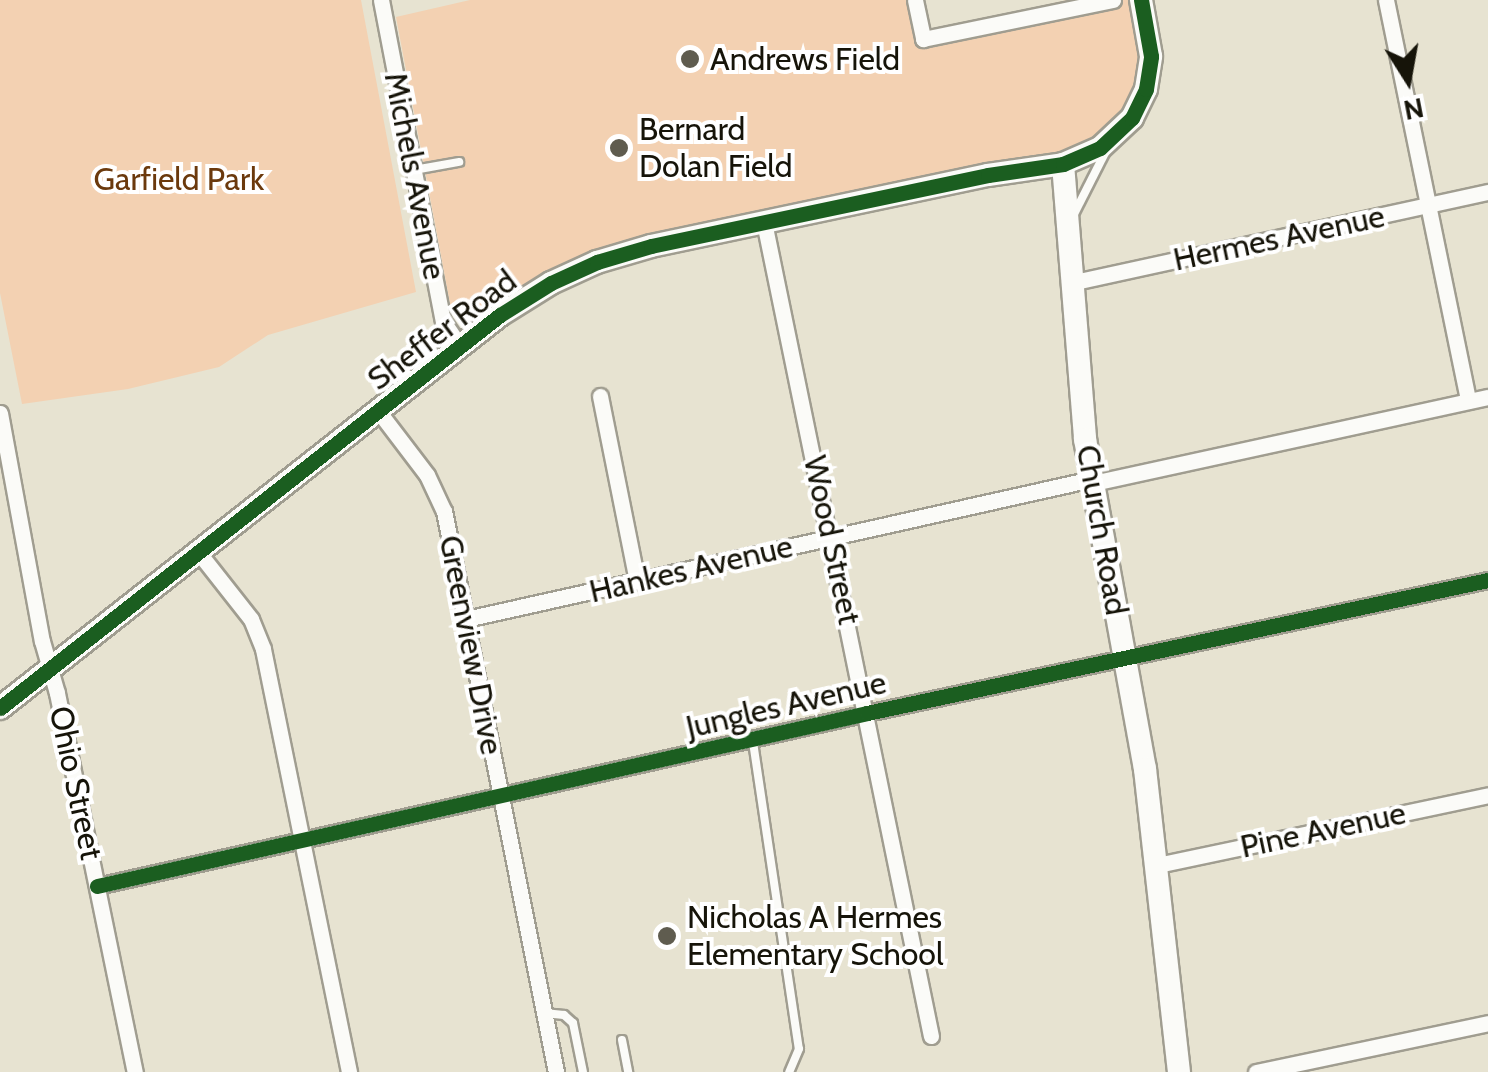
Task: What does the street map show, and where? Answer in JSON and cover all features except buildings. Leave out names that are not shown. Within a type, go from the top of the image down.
[{"type":"street","name":"Michels Avenue","points":[[381,0],[443,320],[460,346]]},
{"type":"street","points":[[915,0],[923,39],[1112,0]]},
{"type":"street","points":[[1111,140],[1132,118],[1146,89],[1151,56],[1141,0]]},
{"type":"street","points":[[1386,0],[1468,401]]},
{"type":"street","name":"Sheffer Road","points":[[0,708],[460,346],[527,298],[597,262],[764,222],[1063,164],[1111,140]]},
{"type":"street","name":"Church Road","points":[[1063,164],[1070,283],[1092,481],[1126,661],[1158,865],[1179,1072]]},
{"type":"street","name":"Hermes Avenue","points":[[1070,283],[1488,192]]},
{"type":"street","name":"Wood Street","points":[[764,222],[832,537],[931,1036]]},
{"type":"street","points":[[600,396],[637,581]]},
{"type":"street","name":"Hankes Avenue","points":[[466,619],[1488,397]]},
{"type":"street","name":"Greenview Drive","points":[[380,412],[438,491],[556,1072]]},
{"type":"street","name":"Ohio Street","points":[[0,413],[136,1072]]},
{"type":"street","points":[[199,553],[258,633],[349,1072]]},
{"type":"street","name":"Jungles Avenue","points":[[97,886],[502,799],[867,713],[1126,661],[1488,580]]},
{"type":"street","name":"Pine Avenue","points":[[1158,865],[1488,795]]},
{"type":"street","points":[[1256,1072],[1488,1023]]},
{"type":"lane","points":[[1066,220],[1077,211],[1111,140]]},
{"type":"lane","points":[[414,170],[459,162]]},
{"type":"lane","points":[[753,742],[799,1050],[789,1072]]},
{"type":"lane","points":[[544,1013],[564,1015],[573,1023],[583,1072]]},
{"type":"lane","points":[[622,1040],[628,1072]]},
{"type":"green space","name":"Garfield Park","points":[[0,0],[361,0],[416,292],[268,335],[219,367],[128,389],[22,404],[0,293]]},
{"type":"green space","points":[[470,0],[921,0],[929,31],[1067,0],[1133,0],[1143,76],[1124,116],[1081,148],[608,247],[560,265],[472,323],[452,314],[396,17]]},
{"type":"cycle path","points":[[0,708],[500,315],[551,283],[597,262],[651,246],[988,175],[1063,164],[1100,148],[1132,118],[1146,89],[1151,56],[1141,0]]},
{"type":"cycle path","points":[[97,886],[867,713],[1488,580]]},
{"type":"place","name":"Andrews Field","points":[[690,59]]},
{"type":"place","name":"Bernard Dolan Field","points":[[619,148]]},
{"type":"place","name":"Nicholas A Hermes Elementary School","points":[[667,936]]}]
